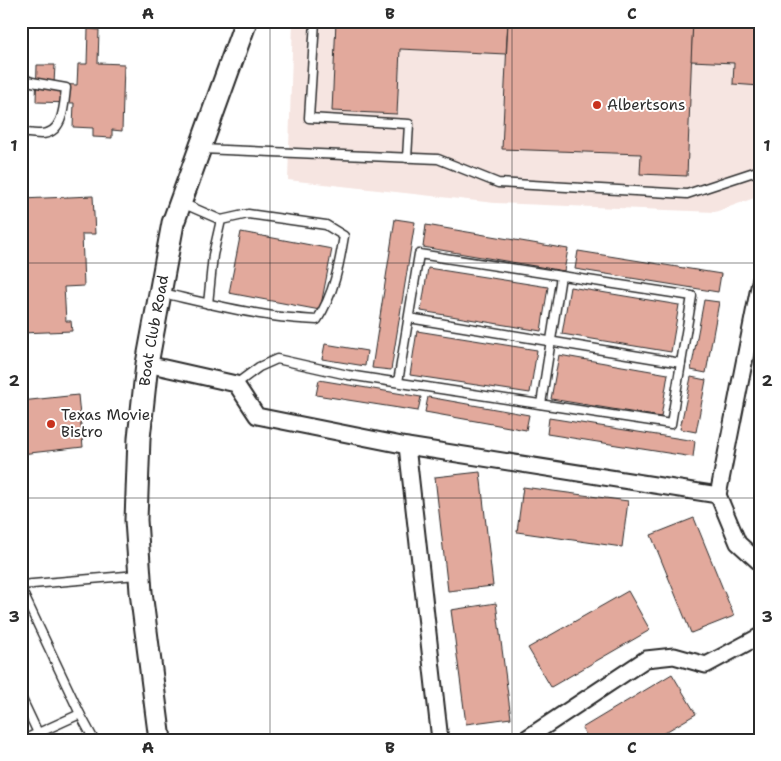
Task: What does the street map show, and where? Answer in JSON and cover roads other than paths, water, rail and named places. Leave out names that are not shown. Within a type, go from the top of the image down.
[{"type":"main road","name":"Boat Club Road","points":[[160,740],[140,575],[136,520],[137,466],[147,364],[173,222],[246,21]]},
{"type":"street","points":[[760,282],[718,495],[738,543],[760,563]]},
{"type":"street","points":[[147,364],[236,384],[258,416],[408,446],[718,495]]},
{"type":"street","points":[[408,446],[440,740]]},
{"type":"street","points":[[524,740],[646,658],[674,656],[706,665],[760,636]]},
{"type":"lane","points":[[315,21],[309,118],[409,124],[408,158]]},
{"type":"lane","points":[[21,78],[32,82],[66,88],[62,117],[57,127],[48,134],[21,132]]},
{"type":"lane","points":[[200,149],[438,159],[498,183],[686,194],[760,170]]},
{"type":"lane","points":[[160,292],[268,316],[317,320],[326,306],[337,278],[344,236],[326,225],[248,214],[221,220],[180,203]]},
{"type":"lane","points":[[208,304],[213,255],[221,220]]},
{"type":"lane","points":[[236,384],[260,367],[278,359],[348,375],[671,424],[692,296],[420,254],[398,382]]},
{"type":"lane","points":[[541,404],[561,276]]},
{"type":"lane","points":[[409,318],[681,364]]},
{"type":"lane","points":[[21,585],[140,575]]},
{"type":"lane","points":[[21,590],[94,740]]},
{"type":"lane","points":[[21,697],[38,733]]},
{"type":"lane","points":[[23,740],[80,714]]},
{"type":"place","name":"Albertsons","points":[[597,105]]},
{"type":"place","name":"Texas Movie Bistro","points":[[51,424]]}]
